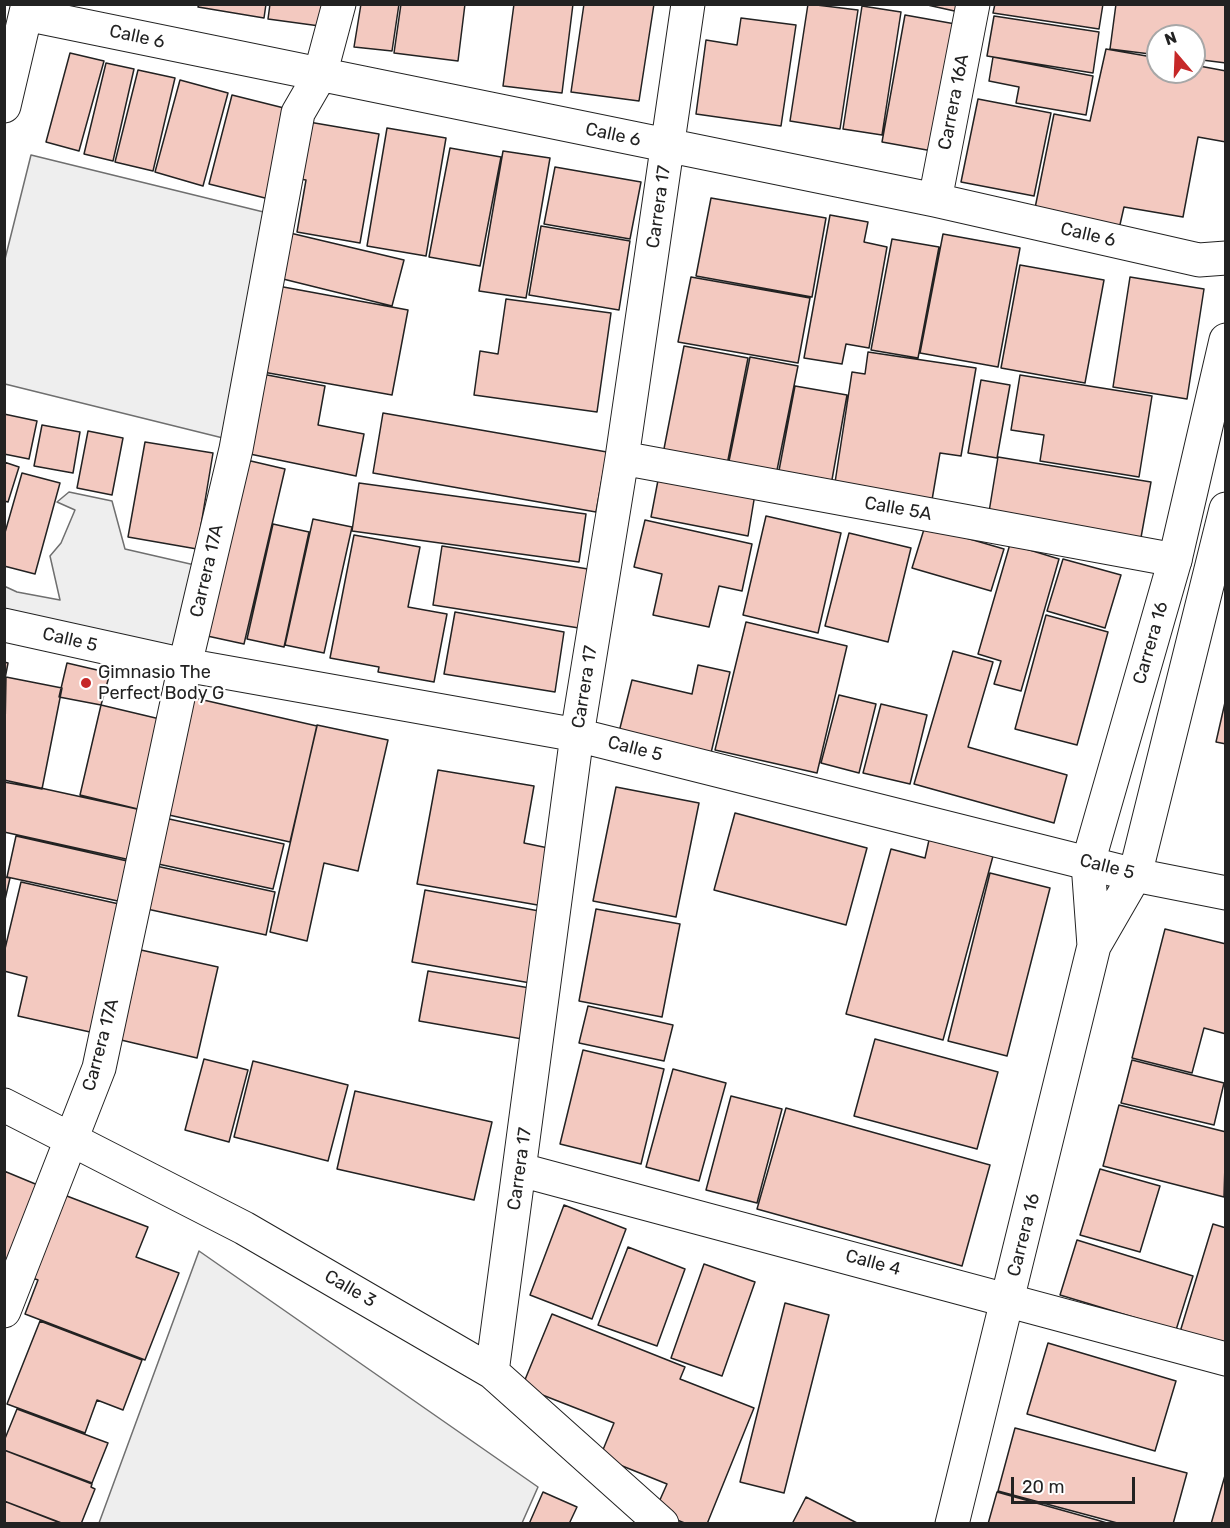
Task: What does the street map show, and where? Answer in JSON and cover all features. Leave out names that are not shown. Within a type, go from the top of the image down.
[{"type":"street","name":"Carrera 17A","points":[[4,1311],[99,1068],[185,665],[236,449],[298,113],[320,75],[339,4]]},
{"type":"street","name":"Carrera 17","points":[[492,1372],[521,1170],[577,735],[622,458],[688,4]]},
{"type":"street","name":"Carrera 16A","points":[[935,200],[973,4]]},
{"type":"street","name":"Calle 6","points":[[27,9],[320,75],[935,200],[1212,259],[1226,279]]},
{"type":"street","points":[[4,106],[27,9]]},
{"type":"street","name":"Carrera 16","points":[[1094,946],[1088,863],[1175,560],[1226,340]]},
{"type":"street","name":"Calle 5A","points":[[622,458],[1175,560]]},
{"type":"street","name":"Carrera 16","points":[[952,1524],[1094,946],[1135,874],[1226,509]]},
{"type":"street","name":"Calle 5","points":[[4,625],[185,665],[577,735],[1088,863],[1226,893]]},
{"type":"street","name":"Calle 3","points":[[4,1105],[244,1228],[492,1372],[662,1524]]},
{"type":"street","name":"Calle 4","points":[[521,1170],[1009,1298],[1226,1359]]},
{"type":"shaded area","points":[[31,155],[288,218],[231,440],[5,384],[5,259]]},
{"type":"shaded area","points":[[69,492],[112,501],[125,549],[199,566],[179,651],[5,613],[4,586],[17,592],[60,600],[50,556],[61,543],[75,510],[57,502]]},
{"type":"shaded area","points":[[199,1251],[538,1487],[522,1523],[99,1523]]},
{"type":"building","points":[[199,4],[266,4],[264,18],[198,7]]},
{"type":"building","points":[[270,4],[330,4],[327,27],[268,19]]},
{"type":"building","points":[[361,4],[399,4],[392,51],[354,47]]},
{"type":"building","points":[[401,4],[465,4],[458,61],[394,53]]},
{"type":"building","points":[[514,4],[573,4],[562,93],[503,86]]},
{"type":"building","points":[[584,4],[654,4],[639,101],[571,92]]},
{"type":"building","points":[[808,4],[858,10],[840,129],[790,121]]},
{"type":"building","points":[[923,4],[960,4],[959,12]]},
{"type":"building","points":[[995,4],[1103,4],[1099,29],[993,13]]},
{"type":"building","points":[[1116,4],[1226,4],[1226,63],[1206,60],[1206,24],[1146,24],[1146,54],[1110,49]]},
{"type":"building","points":[[862,6],[901,12],[882,135],[843,129]]},
{"type":"building","points":[[905,15],[961,25],[938,152],[882,142]]},
{"type":"building","points":[[994,16],[1099,32],[1093,73],[987,56]]},
{"type":"building","points":[[741,18],[796,25],[781,126],[696,114],[706,40],[737,45]]},
{"type":"building","points":[[1106,49],[1146,56],[1146,84],[1206,84],[1206,67],[1226,71],[1226,142],[1198,137],[1183,217],[1124,207],[1119,229],[1034,213],[1054,114],[1090,121]]},
{"type":"building","points":[[70,53],[104,61],[79,151],[46,142]]},
{"type":"building","points":[[993,57],[1093,76],[1086,115],[1016,103],[1019,87],[989,81]]},
{"type":"building","points":[[106,63],[134,69],[113,161],[84,154]]},
{"type":"building","points":[[138,70],[175,78],[153,171],[115,162]]},
{"type":"building","points":[[180,80],[228,93],[203,186],[155,172]]},
{"type":"building","points":[[232,95],[292,110],[269,199],[209,184]]},
{"type":"building","points":[[978,99],[1051,113],[1034,196],[961,182]]},
{"type":"building","points":[[303,121],[379,134],[360,243],[297,232],[306,180],[294,178]]},
{"type":"building","points":[[387,128],[446,138],[426,256],[367,246]]},
{"type":"building","points":[[450,148],[501,157],[480,266],[429,257]]},
{"type":"building","points":[[503,151],[550,158],[526,298],[479,291]]},
{"type":"building","points":[[555,167],[641,182],[630,239],[544,224]]},
{"type":"building","points":[[711,198],[826,218],[812,297],[696,276]]},
{"type":"building","points":[[830,215],[868,222],[864,242],[887,247],[869,348],[846,344],[842,364],[804,358]]},
{"type":"building","points":[[541,226],[630,241],[619,310],[529,295]]},
{"type":"building","points":[[290,233],[404,260],[392,306],[279,278]]},
{"type":"building","points":[[943,234],[1020,248],[998,367],[920,353]]},
{"type":"building","points":[[892,239],[939,247],[918,358],[871,350]]},
{"type":"building","points":[[1020,265],[1104,280],[1085,383],[1001,368]]},
{"type":"building","points":[[691,277],[810,298],[798,363],[678,342]]},
{"type":"building","points":[[1130,277],[1204,289],[1187,399],[1113,387]]},
{"type":"building","points":[[278,286],[408,310],[392,395],[263,372]]},
{"type":"building","points":[[506,299],[611,313],[597,412],[474,395],[480,351],[498,354]]},
{"type":"building","points":[[684,346],[748,358],[726,470],[662,459]]},
{"type":"building","points":[[868,352],[976,368],[961,456],[940,453],[932,500],[834,489],[852,372],[865,374]]},
{"type":"building","points":[[750,357],[798,366],[775,480],[727,471]]},
{"type":"building","points":[[262,374],[325,386],[318,425],[364,434],[356,476],[245,453]]},
{"type":"building","points":[[1020,375],[1152,396],[1139,477],[1040,461],[1044,435],[1011,430]]},
{"type":"building","points":[[981,380],[1010,385],[997,458],[968,453]]},
{"type":"building","points":[[795,386],[847,395],[830,491],[777,481]]},
{"type":"building","points":[[383,413],[607,452],[596,512],[373,473]]},
{"type":"building","points":[[4,414],[37,421],[29,459],[4,454]]},
{"type":"building","points":[[42,425],[80,432],[73,473],[34,466]]},
{"type":"building","points":[[88,431],[123,438],[112,495],[77,488]]},
{"type":"building","points":[[145,442],[213,453],[197,549],[128,537]]},
{"type":"building","points":[[998,457],[1151,482],[1140,543],[988,518]]},
{"type":"building","points":[[238,458],[285,469],[244,644],[198,634]]},
{"type":"building","points":[[4,462],[19,467],[8,502],[4,501]]},
{"type":"building","points":[[22,473],[60,483],[35,574],[4,566],[4,536]]},
{"type":"building","points":[[659,475],[755,494],[748,536],[651,517]]},
{"type":"building","points":[[359,483],[586,514],[579,562],[352,531]]},
{"type":"building","points":[[766,516],[841,533],[818,633],[743,615]]},
{"type":"building","points":[[313,519],[352,527],[324,653],[285,645]]},
{"type":"building","points":[[645,520],[752,544],[742,591],[719,586],[709,627],[653,615],[662,574],[634,567]]},
{"type":"building","points":[[273,524],[309,532],[284,647],[247,639]]},
{"type":"building","points":[[925,526],[1004,549],[991,591],[912,568]]},
{"type":"building","points":[[849,533],[911,548],[888,642],[825,626]]},
{"type":"building","points":[[354,535],[420,547],[408,607],[447,614],[434,682],[378,672],[379,667],[330,658]]},
{"type":"building","points":[[1010,544],[1059,559],[1021,691],[994,684],[1001,661],[978,654]]},
{"type":"building","points":[[442,546],[588,569],[579,628],[433,605]]},
{"type":"building","points":[[1063,559],[1121,575],[1105,628],[1047,611]]},
{"type":"building","points":[[455,612],[564,632],[555,692],[444,674]]},
{"type":"building","points":[[1046,615],[1108,632],[1077,745],[1015,729]]},
{"type":"building","points":[[746,622],[847,646],[817,773],[715,750]]},
{"type":"building","points":[[953,651],[993,662],[968,747],[1067,775],[1054,823],[914,784]]},
{"type":"building","points":[[4,662],[8,663],[4,684]]},
{"type":"building","points":[[67,663],[110,673],[101,705],[59,697]]},
{"type":"building","points":[[698,665],[730,672],[711,753],[619,732],[632,680],[692,694]]},
{"type":"building","points":[[6,677],[62,688],[42,789],[4,782]]},
{"type":"building","points":[[839,695],[876,704],[859,773],[821,763]]},
{"type":"building","points":[[186,696],[317,726],[290,842],[160,813]]},
{"type":"building","points":[[1226,698],[1226,744],[1216,742]]},
{"type":"building","points":[[881,704],[927,715],[910,784],[863,773]]},
{"type":"building","points":[[101,705],[164,720],[146,811],[80,795]]},
{"type":"building","points":[[317,725],[388,740],[358,871],[324,863],[307,941],[270,932]]},
{"type":"building","points":[[438,770],[534,786],[524,843],[558,850],[549,907],[417,884]]},
{"type":"building","points":[[4,780],[146,811],[135,861],[4,832]]},
{"type":"building","points":[[616,787],[699,803],[676,917],[593,901]]},
{"type":"building","points":[[735,813],[867,848],[846,925],[714,890]]},
{"type":"building","points":[[160,817],[284,844],[273,889],[149,862]]},
{"type":"building","points":[[16,836],[136,863],[127,903],[7,877]]},
{"type":"building","points":[[929,840],[993,856],[943,1040],[846,1014],[891,849],[925,858]]},
{"type":"building","points":[[156,866],[275,892],[266,935],[147,909]]},
{"type":"building","points":[[990,873],[1050,888],[1007,1056],[948,1041]]},
{"type":"building","points":[[4,877],[10,878],[4,904]]},
{"type":"building","points":[[21,882],[128,906],[99,1034],[18,1016],[27,977],[4,971],[4,953]]},
{"type":"building","points":[[425,890],[550,913],[536,984],[412,962]]},
{"type":"building","points":[[596,909],[680,924],[662,1017],[579,1001]]},
{"type":"building","points":[[1165,929],[1226,944],[1226,1034],[1204,1028],[1192,1073],[1132,1058]]},
{"type":"building","points":[[141,950],[218,967],[197,1058],[121,1040]]},
{"type":"building","points":[[428,971],[536,989],[528,1040],[419,1021]]},
{"type":"building","points":[[588,1006],[673,1025],[664,1061],[579,1043]]},
{"type":"building","points":[[875,1039],[998,1072],[977,1149],[854,1116]]},
{"type":"building","points":[[583,1050],[664,1069],[641,1164],[560,1144]]},
{"type":"building","points":[[204,1059],[248,1070],[229,1142],[185,1130]]},
{"type":"building","points":[[1132,1060],[1224,1083],[1214,1125],[1121,1103]]},
{"type":"building","points":[[253,1061],[348,1085],[328,1161],[234,1137]]},
{"type":"building","points":[[673,1069],[726,1083],[699,1181],[646,1167]]},
{"type":"building","points":[[355,1091],[492,1122],[474,1200],[337,1169]]},
{"type":"building","points":[[731,1096],[782,1109],[757,1203],[706,1190]]},
{"type":"building","points":[[1119,1105],[1226,1132],[1224,1197],[1103,1166]]},
{"type":"building","points":[[786,1108],[990,1165],[962,1266],[757,1209]]},
{"type":"building","points":[[1100,1169],[1160,1186],[1140,1252],[1080,1235]]},
{"type":"building","points":[[4,1171],[45,1188],[4,1285]]},
{"type":"building","points":[[59,1193],[148,1227],[136,1257],[179,1273],[145,1360],[25,1314],[38,1280],[27,1276]]},
{"type":"building","points":[[564,1205],[626,1229],[592,1319],[530,1295]]},
{"type":"building","points":[[1213,1224],[1226,1228],[1226,1345],[1180,1332]]},
{"type":"building","points":[[1077,1240],[1193,1276],[1176,1330],[1060,1295]]},
{"type":"building","points":[[628,1247],[685,1269],[657,1346],[598,1325]]},
{"type":"building","points":[[704,1264],[755,1282],[722,1376],[671,1358]]},
{"type":"building","points":[[785,1303],[829,1315],[784,1493],[740,1482]]},
{"type":"building","points":[[552,1314],[685,1367],[680,1379],[754,1408],[707,1524],[687,1524],[655,1511],[667,1484],[600,1457],[614,1423],[522,1387]]},
{"type":"building","points":[[40,1321],[142,1360],[123,1410],[97,1400],[85,1433],[7,1404]]},
{"type":"building","points":[[1048,1343],[1176,1381],[1155,1451],[1027,1414]]},
{"type":"building","points":[[17,1409],[108,1443],[92,1483],[4,1450],[4,1441]]},
{"type":"building","points":[[1015,1428],[1187,1473],[1173,1524],[1121,1524],[998,1491]]},
{"type":"building","points":[[4,1450],[92,1484],[91,1487],[95,1489],[81,1524],[64,1524],[4,1501]]},
{"type":"building","points":[[1226,1472],[1226,1524],[1211,1524]]},
{"type":"building","points":[[543,1492],[577,1507],[569,1524],[529,1524]]},
{"type":"building","points":[[997,1492],[1097,1520],[1110,1524],[988,1524]]},
{"type":"building","points":[[806,1497],[859,1524],[792,1524]]},
{"type":"building","points":[[4,1501],[63,1524],[4,1524]]},
{"type":"place","name":"Gimnasio The Perfect Body G","points":[[86,683]]}]
